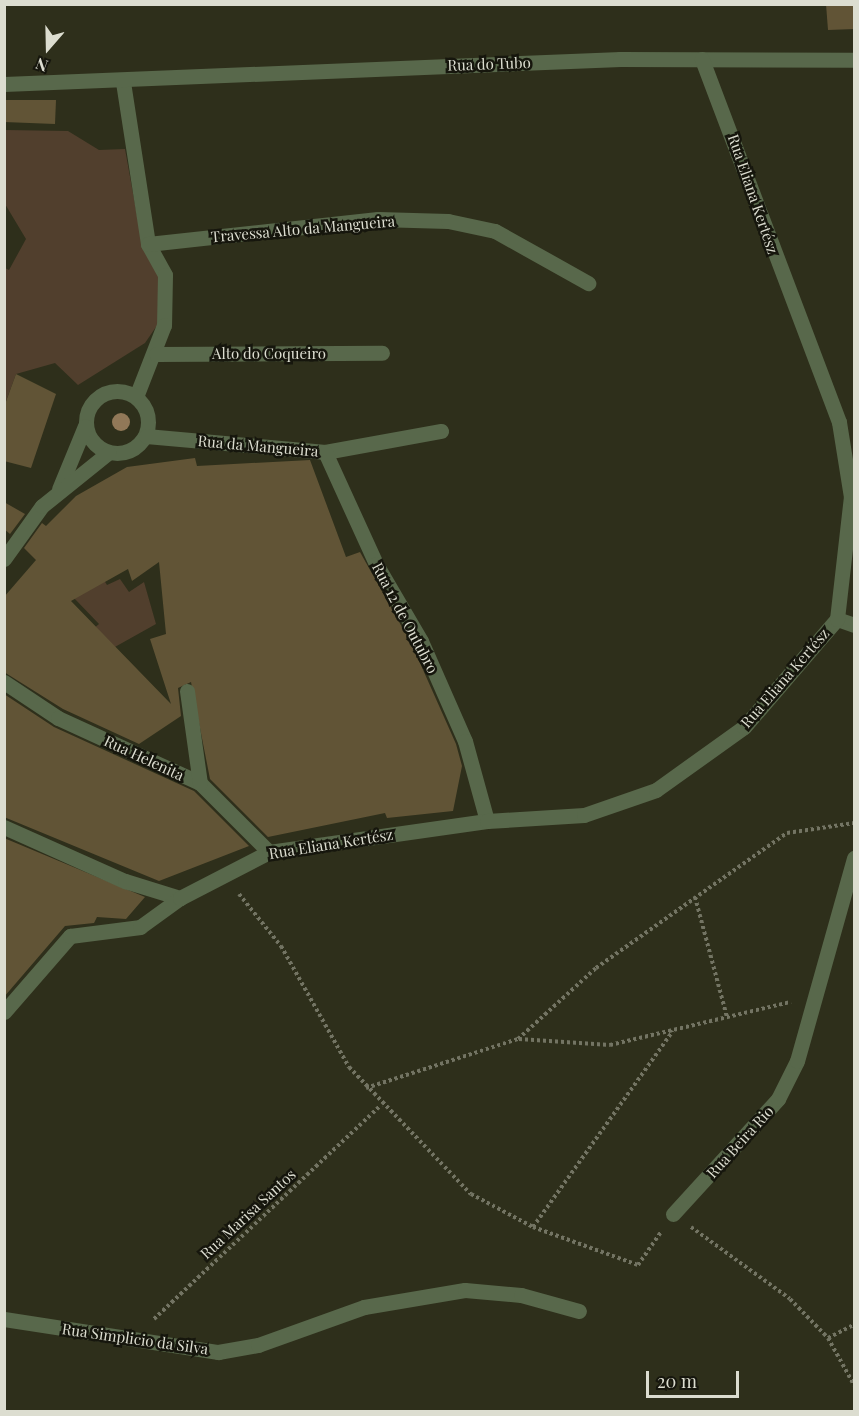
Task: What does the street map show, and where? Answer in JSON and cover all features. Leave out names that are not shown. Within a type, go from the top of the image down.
[{"type":"street","name":"Rua do Tubo","points":[[4,84],[123,82],[702,59],[855,60]]},
{"type":"street","name":"Rua Eliana Kertész","points":[[4,1012],[70,936],[123,933],[180,898],[269,852],[487,820],[584,815],[656,790],[744,727],[837,619],[851,497],[839,422],[702,59]]},
{"type":"street","points":[[123,82],[148,244],[165,275],[164,325],[156,354],[136,397]]},
{"type":"street","name":"Travessa Alto da Mangueira","points":[[148,244],[378,219],[448,221],[495,231],[588,284]]},
{"type":"street","name":"Alto do Coqueiro","points":[[156,354],[382,353]]},
{"type":"street","points":[[4,559],[59,489],[108,453],[130,452],[146,436],[149,422],[136,397],[119,390],[101,395],[88,408],[85,426],[59,489]]},
{"type":"street","points":[[85,426],[93,443],[108,453]]},
{"type":"street","name":"Rua da Mangueira","points":[[146,436],[325,452],[441,431]]},
{"type":"street","name":"Rua 12 de Outubro","points":[[325,452],[376,564],[421,642],[465,741],[487,820]]},
{"type":"street","points":[[837,619],[855,625]]},
{"type":"street","name":"Rua Helenita","points":[[4,682],[58,718],[200,783],[269,852]]},
{"type":"street","points":[[187,691],[200,783]]},
{"type":"street","points":[[4,827],[125,881],[180,898]]},
{"type":"street","name":"Rua Beira Rio","points":[[673,1214],[752,1133],[797,1061],[818,995],[855,858]]},
{"type":"street","name":"Rua Simplicio da Silva","points":[[4,1319],[132,1341],[228,1350],[258,1345],[364,1307],[465,1290],[521,1295],[579,1311]]},
{"type":"path","points":[[518,1039],[596,968],[788,832],[855,823]]},
{"type":"path","points":[[222,876],[262,918],[366,1088],[471,1194],[533,1227],[638,1265],[673,1214],[790,1299],[828,1338],[855,1385]]},
{"type":"path","points":[[695,897],[727,1017]]},
{"type":"path","points":[[366,1088],[518,1039],[610,1045],[818,995]]},
{"type":"path","points":[[533,1227],[674,1030]]},
{"type":"path","name":"Rua Marisa Santos","points":[[132,1341],[381,1105]]},
{"type":"path","points":[[828,1338],[855,1325]]},
{"type":"shaded area","points":[[5,130],[68,131],[99,150],[125,149],[142,243],[161,278],[158,324],[145,343],[78,385],[55,363],[16,374],[5,404],[5,268],[9,270],[26,239],[5,204]]},
{"type":"shaded area","points":[[102,577],[107,585],[120,579],[129,592],[144,582],[156,624],[88,662],[72,646],[99,624],[74,598]]},
{"type":"building","points":[[826,4],[855,4],[855,29],[828,30]]},
{"type":"building","points":[[4,100],[56,100],[55,124],[4,122]]},
{"type":"building","points":[[16,374],[56,394],[31,468],[4,461],[4,407]]},
{"type":"building","points":[[195,458],[197,466],[310,460],[346,557],[360,552],[412,645],[456,744],[462,766],[453,811],[387,818],[385,813],[268,837],[210,779],[191,682],[178,688],[181,716],[139,744],[63,709],[4,672],[4,597],[36,560],[24,548],[42,523],[46,526],[76,496],[127,467]],"holes":[[[159,562],[166,634],[150,639],[171,704],[71,601],[128,569],[132,581]]]},
{"type":"building","points":[[4,502],[25,514],[10,534],[4,529]]},
{"type":"building","points":[[4,694],[54,727],[194,791],[249,846],[159,881],[4,817]]},
{"type":"building","points":[[4,838],[145,897],[126,919],[97,917],[94,923],[65,926],[4,997]]}]
